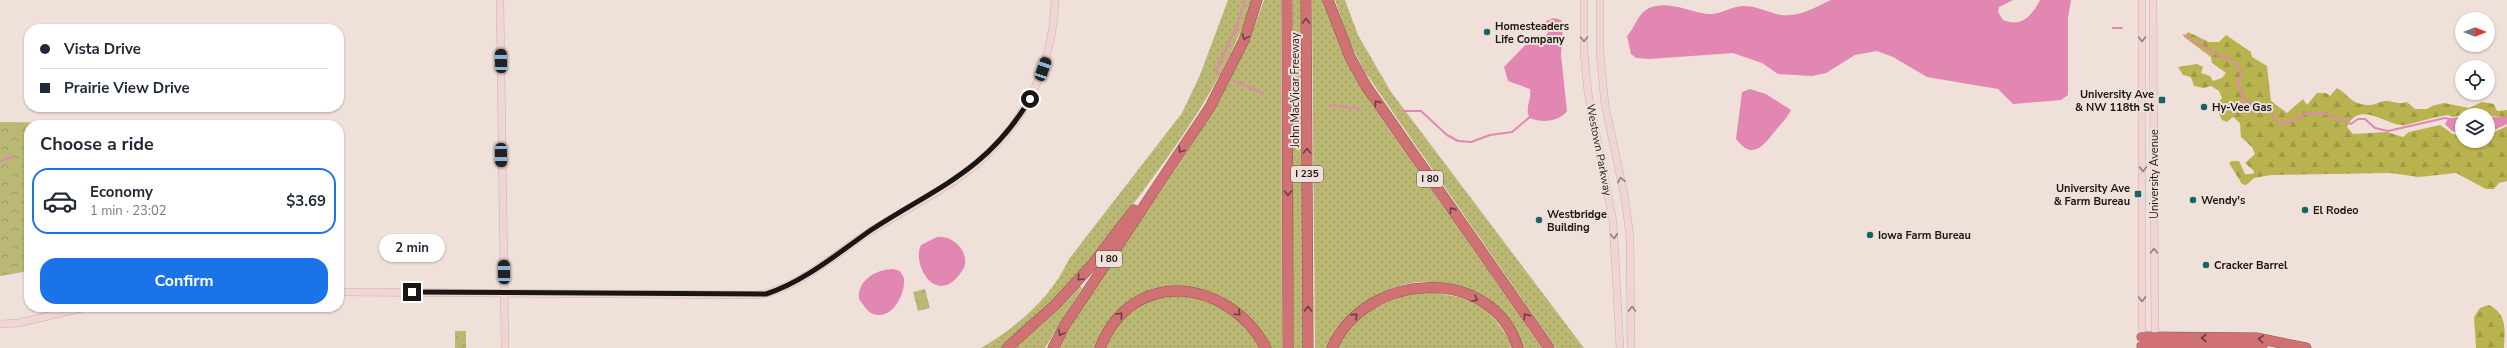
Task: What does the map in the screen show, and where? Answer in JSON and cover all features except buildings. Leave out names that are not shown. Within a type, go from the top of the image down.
[{"type":"highway","name":"I 80","points":[[1053,348],[1065,325],[1210,107],[1237,56],[1257,0]]},
{"type":"highway","name":"John MacVicar Freeway","points":[[1288,0],[1288,348]]},
{"type":"highway","name":"John MacVicar Freeway","points":[[1306,0],[1308,348]]},
{"type":"highway","name":"I 80","points":[[1328,0],[1350,57],[1366,86],[1549,348]]},
{"type":"highway","points":[[1007,348],[1055,305],[1092,265],[1167,172]]},
{"type":"highway","points":[[1332,348],[1348,322],[1369,304],[1398,291],[1423,288],[1459,293],[1482,303],[1497,314],[1508,328],[1518,348]]},
{"type":"highway","points":[[1100,348],[1111,326],[1129,307],[1152,295],[1174,291],[1193,291],[1211,296],[1228,305],[1253,328],[1266,348]]},
{"type":"highway","points":[[2155,344],[2256,338],[2306,348]]},
{"type":"highway","points":[[2142,344],[2262,348]]},
{"type":"street","points":[[500,0],[505,348]]},
{"type":"street","points":[[344,292],[766,294],[788,287],[889,219],[933,193],[977,164],[1005,135],[1019,118],[1036,86],[1046,59],[1053,28],[1055,0]]},
{"type":"street","name":"Westown Parkway","points":[[1584,0],[1584,52],[1588,93],[1613,221],[1620,348]]},
{"type":"street","name":"Westown Parkway","points":[[1600,0],[1600,52],[1605,105],[1625,198],[1630,236],[1631,348]]},
{"type":"street","name":"University Avenue","points":[[2142,0],[2142,344]]},
{"type":"street","name":"University Avenue","points":[[2153,0],[2155,344]]},
{"type":"street","points":[[0,324],[18,323],[65,312]]},
{"type":"green space","points":[[1228,0],[1252,0],[1243,26],[1219,76],[1191,123],[1175,146],[1111,233],[1059,294],[1001,348],[981,348],[1020,321],[1043,299],[1062,273],[1069,259],[1182,113],[1200,75]]},
{"type":"green space","points":[[1264,0],[1281,0],[1282,348],[1270,348],[1253,323],[1231,303],[1206,291],[1180,286],[1155,289],[1131,300],[1111,319],[1096,348],[1058,348],[1112,262],[1197,136],[1223,92],[1245,47]]},
{"type":"green space","points":[[1293,0],[1301,0],[1303,348],[1293,348]]},
{"type":"green space","points":[[1312,0],[1323,0],[1344,56],[1370,102],[1542,348],[1522,348],[1515,333],[1507,322],[1459,289],[1433,282],[1415,282],[1378,294],[1347,318],[1335,332],[1327,348],[1315,348]]},
{"type":"green space","points":[[1335,0],[1345,0],[1358,35],[1391,92],[1584,348],[1556,348],[1365,72],[1348,39]]},
{"type":"green space","points":[[2188,32],[2209,42],[2219,42],[2226,35],[2251,52],[2252,57],[2267,66],[2271,101],[2287,113],[2303,99],[2307,105],[2317,93],[2326,93],[2330,96],[2337,88],[2355,102],[2364,105],[2372,105],[2385,101],[2398,103],[2407,102],[2415,109],[2427,109],[2444,103],[2469,108],[2455,108],[2455,116],[2448,115],[2405,125],[2399,125],[2367,114],[2359,115],[2352,119],[2347,127],[2353,134],[2387,132],[2403,137],[2409,132],[2440,125],[2455,134],[2455,148],[2495,148],[2495,132],[2507,126],[2507,181],[2499,183],[2494,189],[2486,189],[2456,173],[2419,177],[2390,173],[2271,175],[2254,178],[2246,185],[2242,184],[2229,163],[2232,161],[2239,161],[2245,174],[2253,174],[2254,171],[2245,163],[2255,154],[2252,147],[2241,137],[2240,123],[2233,117],[2227,122],[2222,120],[2215,105],[2222,98],[2219,91],[2211,86],[2204,88],[2194,86],[2191,77],[2183,75],[2178,67],[2197,64],[2203,67],[2201,73],[2210,76],[2213,81],[2222,78],[2226,73],[2212,63],[2211,57],[2184,37]]},
{"type":"green space","points":[[2482,102],[2494,104],[2497,111],[2507,110],[2507,117],[2495,116],[2495,108],[2469,108]]},
{"type":"green space","points":[[0,122],[24,122],[24,272],[0,276]]},
{"type":"green space","points":[[1079,285],[1082,288],[1045,348],[1012,348]]},
{"type":"green space","points":[[925,289],[930,308],[918,311],[913,292]]},
{"type":"green space","points":[[1413,291],[1461,298],[1484,309],[1504,332],[1514,348],[1336,348],[1352,326],[1368,312],[1378,306]]},
{"type":"green space","points":[[1175,294],[1208,299],[1242,321],[1262,348],[1103,348],[1124,318],[1132,311],[1149,302]]},
{"type":"green space","points":[[2489,305],[2499,313],[2504,323],[2504,348],[2476,348],[2474,317],[2480,308]]},
{"type":"green space","points":[[455,331],[466,331],[466,348],[455,348]]},
{"type":"shaded area","points":[[1831,0],[2013,0],[1999,7],[1998,12],[2003,20],[2016,22],[2026,19],[2034,11],[2040,0],[2071,0],[2068,18],[2068,95],[2061,100],[2013,104],[1998,89],[1927,77],[1893,57],[1877,51],[1855,55],[1826,73],[1812,76],[1778,74],[1762,63],[1733,53],[1650,59],[1636,58],[1631,54],[1627,36],[1639,17],[1649,8],[1656,6],[1664,5],[1713,14],[1739,6],[1748,6],[1776,14],[1791,15],[1805,12]]},
{"type":"shaded area","points":[[1554,18],[1561,20],[1563,25],[1561,55],[1567,111],[1564,115],[1555,119],[1540,121],[1530,118],[1528,114],[1530,89],[1508,81],[1504,67],[1530,40],[1544,37],[1548,33],[1546,21]]},
{"type":"shaded area","points":[[1750,89],[1766,94],[1791,110],[1767,141],[1758,149],[1753,150],[1742,146],[1736,139],[1742,92]]},
{"type":"shaded area","points":[[2495,117],[2507,117],[2507,124],[2495,130]]},
{"type":"shaded area","points":[[2455,118],[2455,132],[2445,124],[2448,119]]},
{"type":"shaded area","points":[[937,237],[943,237],[954,242],[959,246],[965,256],[964,268],[959,275],[949,284],[941,286],[929,280],[924,274],[919,259],[921,245]]},
{"type":"shaded area","points":[[893,269],[900,271],[904,278],[904,285],[900,299],[891,311],[885,314],[878,315],[871,313],[859,299],[861,286],[875,273]]},
{"type":"waterway","points":[[1220,74],[1215,72],[1236,28],[1245,0]]},
{"type":"waterway","points":[[2113,28],[2122,28]]},
{"type":"waterway","points":[[2184,35],[2219,56],[2232,60],[2241,72],[2238,85],[2245,101],[2265,108],[2272,113],[2279,123],[2291,122],[2305,114],[2317,113],[2329,115],[2351,124],[2358,119],[2365,119],[2375,128],[2388,131],[2445,118],[2450,119]]},
{"type":"waterway","points":[[1234,81],[1262,93]]},
{"type":"waterway","points":[[1331,105],[1360,109]]},
{"type":"waterway","points":[[1403,111],[1421,111],[1447,135],[1458,141],[1471,142],[1490,135],[1512,132],[1531,116]]},
{"type":"waterway","points":[[0,161],[12,157]]},
{"type":"place","name":"Homesteaders Life Company","points":[[1487,32]]},
{"type":"place","name":"University Ave & NW 118th St","points":[[2162,100]]},
{"type":"place","name":"Hy-Vee Gas","points":[[2204,107]]},
{"type":"place","name":"University Ave & Farm Bureau","points":[[2138,194]]},
{"type":"place","name":"Wendy's","points":[[2193,200]]},
{"type":"place","name":"El Rodeo","points":[[2305,210]]},
{"type":"place","name":"Westbridge Building","points":[[1539,220]]},
{"type":"place","name":"Iowa Farm Bureau","points":[[1870,235]]},
{"type":"place","name":"Cracker Barrel","points":[[2206,265]]},
{"type":"route","points":[[412,292],[569,292],[757,296],[783,289],[889,219],[960,177],[977,164],[1019,118],[1030,99]]}]
